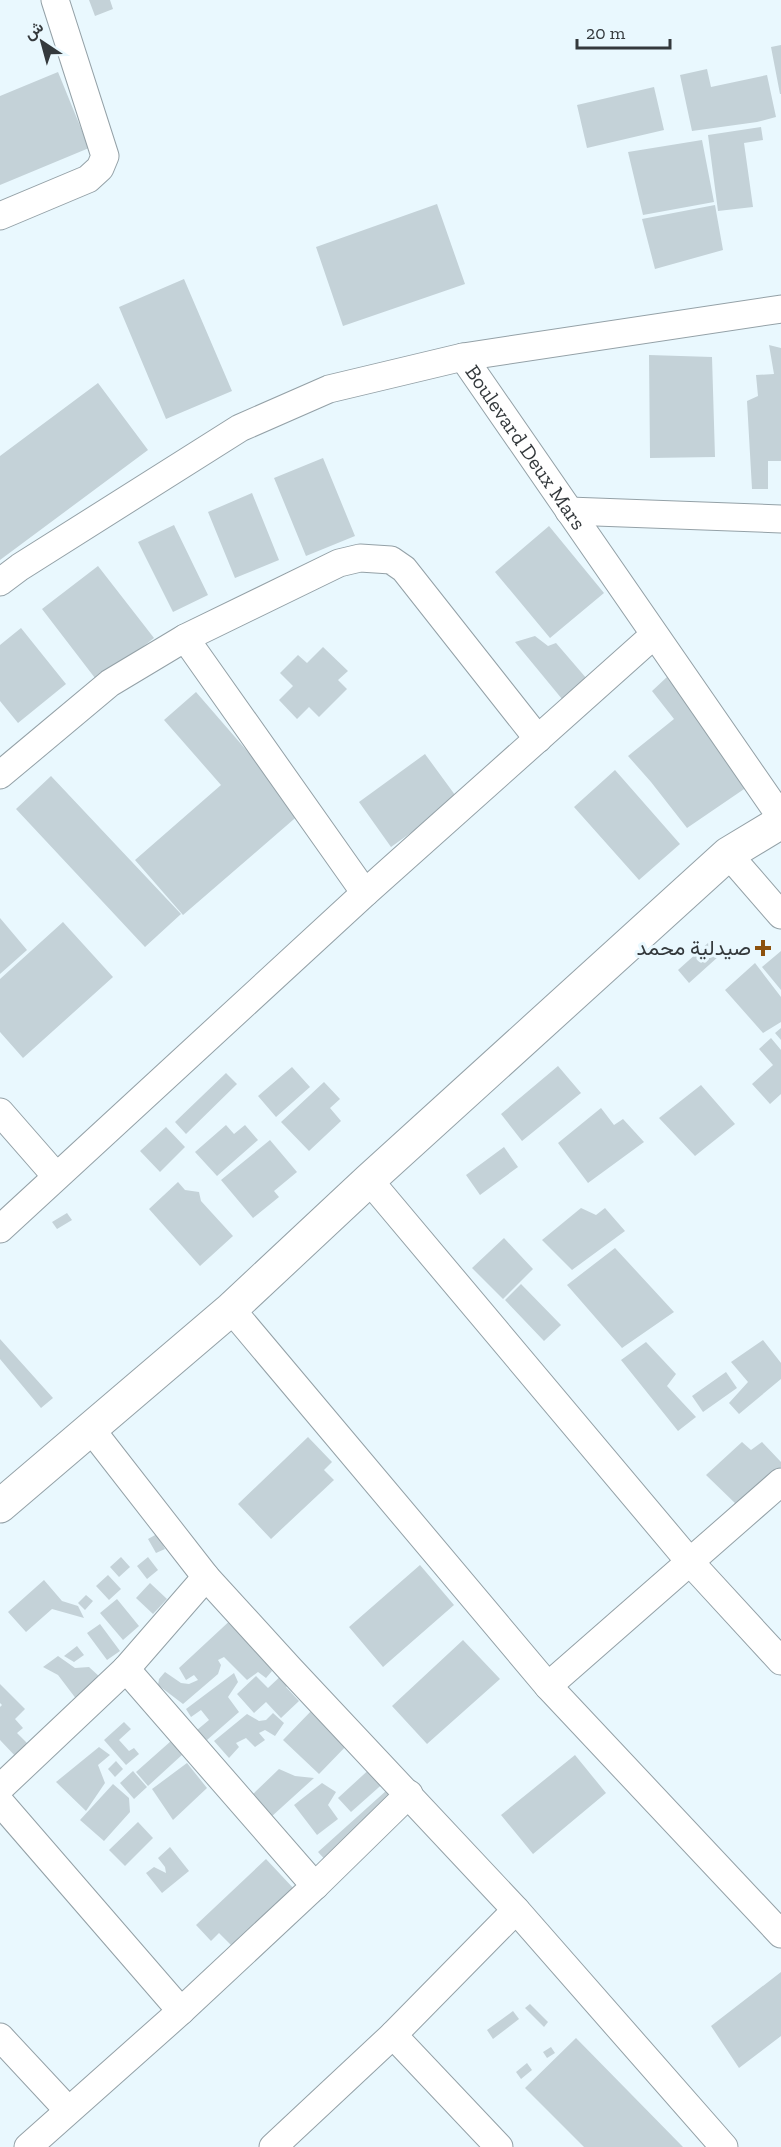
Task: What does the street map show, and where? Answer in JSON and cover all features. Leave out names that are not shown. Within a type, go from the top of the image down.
[{"type":"street","points":[[0,216],[88,179],[100,168],[105,156],[55,0]]},
{"type":"street","points":[[463,357],[781,309]]},
{"type":"street","name":"Boulevard Deux Mars","points":[[0,582],[240,428],[329,389],[463,357],[781,819]]},
{"type":"street","points":[[568,512],[781,519]]},
{"type":"street","points":[[0,775],[110,683],[185,638],[339,563],[360,558],[392,560],[404,569],[538,739]]},
{"type":"street","points":[[0,1229],[364,893],[654,635]]},
{"type":"street","points":[[185,638],[364,893]]},
{"type":"street","points":[[0,1506],[231,1309],[369,1180],[728,854],[781,819]]},
{"type":"street","points":[[728,854],[781,915]]},
{"type":"street","points":[[0,1112],[56,1176]]},
{"type":"street","points":[[369,1180],[690,1562],[781,1661]]},
{"type":"street","points":[[231,1309],[548,1686],[781,1934]]},
{"type":"street","points":[[90,1428],[206,1577],[290,1670],[516,1910],[724,2147]]},
{"type":"street","points":[[548,1686],[781,1482]]},
{"type":"street","points":[[0,1788],[126,1669],[206,1577]]},
{"type":"street","points":[[126,1669],[315,1886]]},
{"type":"street","points":[[28,2147],[181,2011],[315,1886],[409,1794]]},
{"type":"street","points":[[0,1802],[181,2011]]},
{"type":"street","points":[[273,2147],[393,2035],[516,1910]]},
{"type":"street","points":[[393,2035],[499,2147]]},
{"type":"street","points":[[0,2037],[68,2110]]},
{"type":"building","points":[[89,0],[110,0],[113,9],[95,16]]},
{"type":"building","points":[[781,45],[781,94],[780,94],[771,47]]},
{"type":"building","points":[[707,69],[711,87],[767,75],[776,117],[757,122],[692,131],[680,75]]},
{"type":"building","points":[[58,72],[89,148],[0,185],[0,96]]},
{"type":"building","points":[[654,87],[664,130],[587,148],[577,105]]},
{"type":"building","points":[[761,127],[763,140],[744,143],[753,207],[718,211],[708,135]]},
{"type":"building","points":[[702,140],[714,202],[643,215],[628,152]]},
{"type":"building","points":[[437,204],[465,284],[343,326],[316,247]]},
{"type":"building","points":[[715,205],[723,250],[655,269],[642,219]]},
{"type":"building","points":[[184,279],[232,391],[166,419],[119,307]]},
{"type":"building","points":[[769,345],[781,348],[781,461],[768,461],[768,489],[752,489],[747,401],[758,396],[756,375],[774,374]]},
{"type":"building","points":[[649,355],[712,357],[715,457],[650,458]]},
{"type":"building","points":[[98,383],[148,450],[0,560],[0,456]]},
{"type":"building","points":[[323,458],[355,536],[306,556],[274,478]]},
{"type":"building","points":[[252,493],[279,560],[235,578],[208,512]]},
{"type":"building","points":[[174,525],[208,595],[173,612],[138,542]]},
{"type":"building","points":[[549,526],[604,593],[550,638],[495,572]]},
{"type":"building","points":[[98,566],[154,638],[98,682],[42,609]]},
{"type":"building","points":[[21,628],[66,684],[18,723],[0,701],[0,645]]},
{"type":"building","points":[[535,636],[548,646],[556,643],[587,679],[562,699],[515,642]]},
{"type":"building","points":[[323,647],[348,671],[338,680],[347,689],[319,717],[309,707],[297,719],[279,700],[293,686],[280,673],[298,655],[307,663]]},
{"type":"building","points":[[667,677],[750,785],[687,828],[628,756],[674,719],[652,691]]},
{"type":"building","points":[[196,692],[301,813],[183,915],[135,860],[221,785],[164,720]]},
{"type":"building","points":[[425,754],[458,799],[391,847],[359,802]]},
{"type":"building","points":[[615,770],[680,844],[639,880],[574,807]]},
{"type":"building","points":[[51,776],[181,914],[145,947],[16,809]]},
{"type":"building","points":[[0,918],[27,950],[0,974]]},
{"type":"building","points":[[63,922],[113,977],[23,1058],[0,1032],[0,979]]},
{"type":"building","points":[[708,943],[719,956],[689,983],[678,970]]},
{"type":"building","points":[[781,951],[781,990],[762,967]]},
{"type":"building","points":[[755,963],[781,997],[781,1022],[763,1033],[725,990]]},
{"type":"building","points":[[781,1028],[781,1040],[775,1033]]},
{"type":"building","points":[[771,1038],[781,1050],[781,1094],[770,1104],[752,1084],[773,1065],[759,1049]]},
{"type":"building","points":[[558,1066],[581,1093],[522,1141],[501,1114]]},
{"type":"building","points":[[292,1067],[310,1087],[276,1117],[258,1096]]},
{"type":"building","points":[[226,1073],[237,1084],[186,1134],[175,1122]]},
{"type":"building","points":[[324,1082],[340,1099],[330,1108],[341,1121],[309,1151],[281,1122]]},
{"type":"building","points":[[701,1085],[735,1124],[695,1156],[659,1118]]},
{"type":"building","points":[[601,1108],[614,1125],[623,1119],[644,1142],[588,1183],[558,1143]]},
{"type":"building","points":[[226,1125],[234,1134],[245,1125],[258,1140],[217,1176],[195,1152]]},
{"type":"building","points":[[166,1127],[185,1147],[160,1172],[140,1151]]},
{"type":"building","points":[[270,1140],[297,1172],[274,1191],[279,1197],[253,1218],[221,1180]]},
{"type":"building","points":[[504,1147],[518,1167],[480,1195],[466,1175]]},
{"type":"building","points":[[178,1182],[185,1190],[199,1192],[201,1201],[233,1236],[200,1266],[149,1209]]},
{"type":"building","points":[[581,1208],[596,1215],[605,1208],[625,1231],[572,1270],[542,1240]]},
{"type":"building","points":[[67,1213],[72,1220],[57,1229],[52,1222]]},
{"type":"building","points":[[504,1238],[533,1269],[503,1299],[472,1268]]},
{"type":"building","points":[[615,1248],[674,1312],[622,1348],[567,1285]]},
{"type":"building","points":[[521,1284],[561,1325],[544,1341],[505,1300]]},
{"type":"building","points":[[0,1339],[53,1398],[41,1408],[0,1359]]},
{"type":"building","points":[[763,1340],[781,1363],[781,1379],[739,1414],[729,1403],[748,1382],[731,1362]]},
{"type":"building","points":[[646,1342],[676,1374],[667,1386],[696,1417],[678,1431],[621,1360]]},
{"type":"building","points":[[726,1372],[737,1388],[703,1412],[692,1396]]},
{"type":"building","points":[[308,1437],[332,1462],[324,1470],[334,1480],[271,1539],[238,1504]]},
{"type":"building","points":[[742,1442],[751,1450],[762,1442],[781,1462],[781,1467],[739,1507],[706,1475]]},
{"type":"building","points":[[157,1534],[165,1549],[156,1553],[148,1539]]},
{"type":"building","points":[[121,1557],[130,1567],[119,1577],[110,1567]]},
{"type":"building","points":[[148,1557],[158,1570],[147,1579],[137,1566]]},
{"type":"building","points":[[420,1565],[454,1605],[383,1667],[349,1627]]},
{"type":"building","points":[[108,1575],[121,1589],[109,1600],[96,1586]]},
{"type":"building","points":[[44,1580],[62,1601],[78,1606],[84,1618],[52,1609],[26,1632],[8,1612]]},
{"type":"building","points":[[150,1583],[167,1599],[153,1614],[136,1598]]},
{"type":"building","points":[[86,1595],[93,1601],[85,1610],[78,1603]]},
{"type":"building","points":[[117,1599],[139,1626],[123,1640],[100,1613]]},
{"type":"building","points":[[235,1616],[272,1671],[266,1678],[258,1672],[247,1680],[224,1657],[218,1660],[221,1665],[218,1674],[183,1704],[158,1685],[159,1679],[165,1672],[181,1683],[189,1684],[198,1680],[194,1675],[186,1680],[179,1668]]},
{"type":"building","points":[[100,1624],[120,1651],[107,1660],[87,1633]]},
{"type":"building","points":[[463,1640],[500,1679],[427,1744],[392,1706]]},
{"type":"building","points":[[77,1646],[84,1655],[74,1662],[64,1656]]},
{"type":"building","points":[[58,1656],[75,1668],[89,1667],[101,1678],[77,1700],[58,1675],[43,1667]]},
{"type":"building","points":[[285,1672],[293,1681],[286,1687],[299,1701],[281,1718],[266,1702],[254,1713],[237,1694],[256,1676],[268,1688]]},
{"type":"building","points":[[234,1673],[238,1682],[228,1697],[239,1712],[207,1740],[197,1730],[209,1720],[201,1710],[191,1717],[186,1709]]},
{"type":"building","points":[[0,1684],[25,1709],[15,1719],[23,1728],[17,1733],[30,1746],[17,1758],[0,1740],[0,1707],[2,1705],[0,1703]]},
{"type":"building","points":[[315,1707],[351,1741],[319,1774],[283,1740]]},
{"type":"building","points":[[273,1713],[284,1723],[275,1736],[265,1730],[259,1733],[265,1740],[255,1747],[246,1738],[236,1743],[239,1747],[229,1758],[214,1741],[247,1714],[259,1721],[266,1720]]},
{"type":"building","points":[[124,1722],[131,1729],[119,1740],[129,1751],[134,1748],[139,1754],[126,1765],[104,1740]]},
{"type":"building","points":[[171,1741],[183,1754],[148,1786],[136,1772]]},
{"type":"building","points":[[99,1747],[110,1755],[98,1765],[105,1783],[86,1811],[56,1782]]},
{"type":"building","points":[[575,1755],[606,1793],[533,1854],[501,1815]]},
{"type":"building","points":[[116,1761],[123,1769],[115,1777],[108,1769]]},
{"type":"building","points":[[187,1763],[207,1788],[173,1820],[152,1789]]},
{"type":"building","points":[[374,1765],[387,1780],[351,1812],[338,1798]]},
{"type":"building","points":[[279,1769],[295,1776],[314,1778],[271,1817],[252,1795]]},
{"type":"building","points":[[133,1771],[147,1787],[134,1799],[120,1783]]},
{"type":"building","points":[[322,1783],[336,1792],[328,1805],[338,1819],[317,1835],[294,1805]]},
{"type":"building","points":[[113,1784],[129,1798],[130,1812],[104,1841],[80,1820]]},
{"type":"building","points":[[387,1790],[399,1803],[330,1865],[318,1852]]},
{"type":"building","points":[[138,1822],[153,1838],[125,1866],[109,1850]]},
{"type":"building","points":[[170,1847],[189,1871],[162,1893],[146,1873],[154,1867],[166,1873],[165,1867],[158,1858]]},
{"type":"building","points":[[266,1859],[295,1890],[234,1948],[219,1933],[211,1941],[196,1925]]},
{"type":"building","points":[[781,1972],[781,2036],[739,2068],[711,2026]]},
{"type":"building","points":[[530,2004],[548,2022],[544,2027],[525,2008]]},
{"type":"building","points":[[513,2011],[519,2019],[493,2039],[487,2030]]},
{"type":"building","points":[[576,2038],[683,2147],[584,2147],[525,2088]]},
{"type":"building","points":[[551,2047],[555,2053],[547,2058],[543,2052]]},
{"type":"building","points":[[527,2063],[532,2070],[521,2079],[516,2072]]},
{"type":"place","name":"صيدلية محمد","points":[[763,948]]}]
